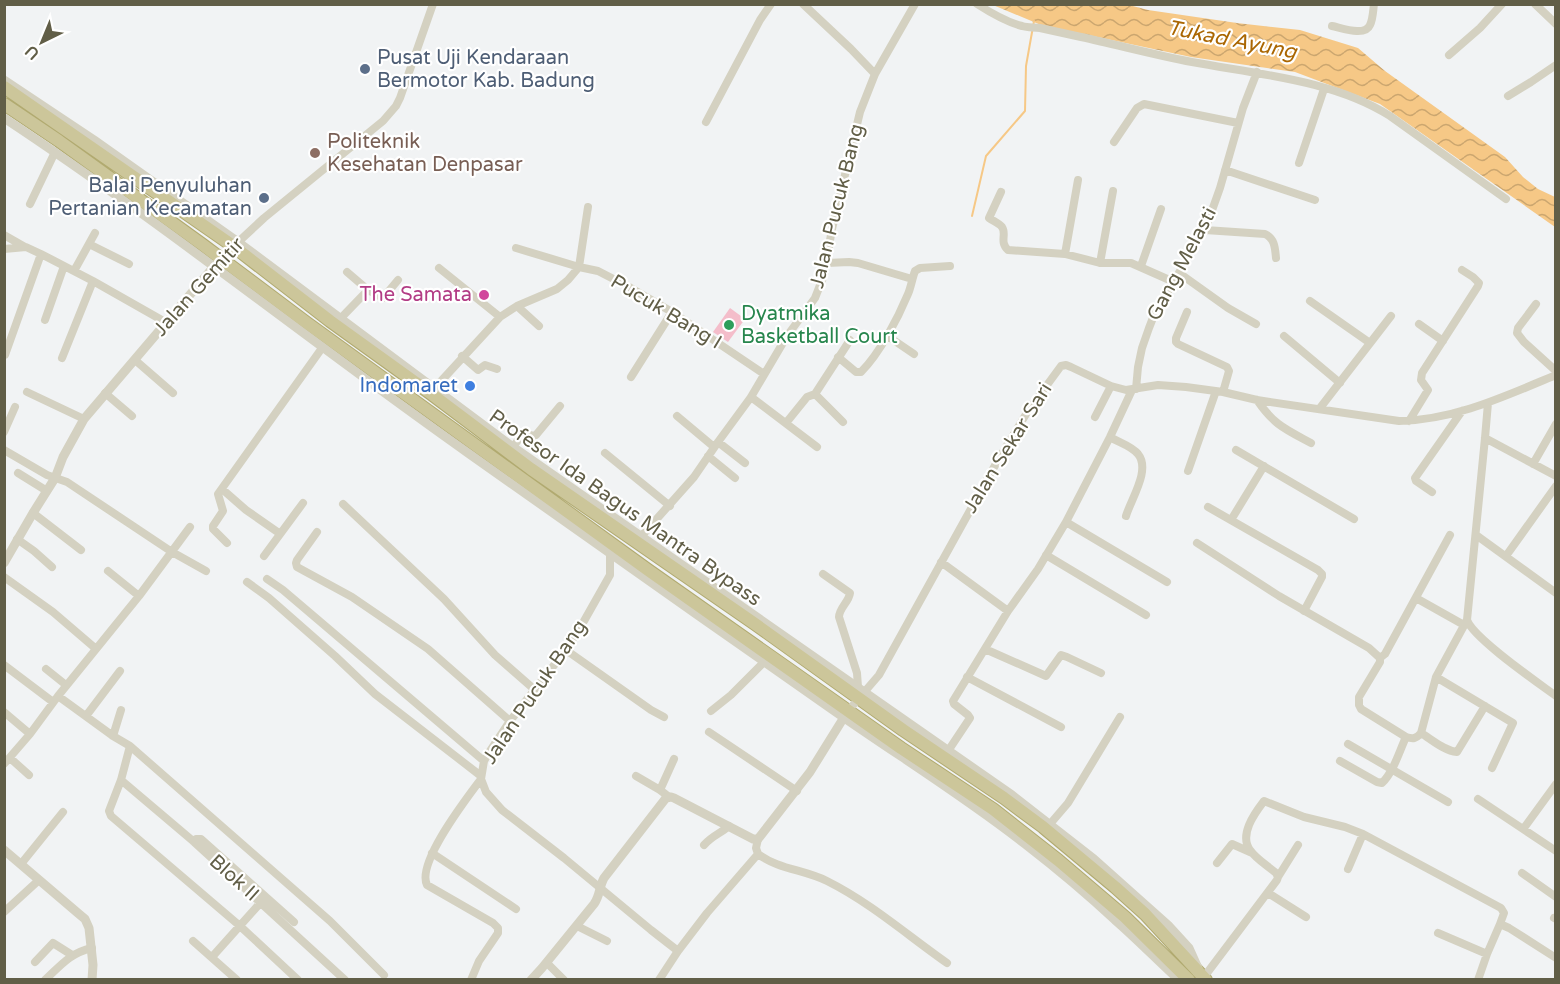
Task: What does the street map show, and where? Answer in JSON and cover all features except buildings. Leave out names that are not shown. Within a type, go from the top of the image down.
[{"type":"highway","name":"Profesor Ida Bagus Mantra Bypass","points":[[4,87],[235,244],[330,321],[432,390],[518,460],[639,538],[860,692],[903,730],[1043,827],[1137,907],[1200,977]]},
{"type":"highway","name":"Profesor Ida Bagus Mantra Bypass","points":[[4,105],[59,141],[218,262],[307,323],[424,414],[475,446],[686,603],[846,715],[993,809],[1200,977]]},
{"type":"highway","points":[[558,506],[565,492]]},
{"type":"street","name":"Jalan Gemitir","points":[[4,563],[47,491],[50,474],[63,457],[84,419],[105,393],[235,244],[390,113],[400,98],[433,4]]},
{"type":"street","points":[[706,122],[760,20],[771,4]]},
{"type":"street","points":[[803,4],[874,74]]},
{"type":"street","name":"Jalan Pucuk Bang","points":[[639,538],[694,477],[751,397],[787,336],[815,298],[827,263],[832,229],[860,112],[874,74],[915,4]]},
{"type":"street","points":[[977,4],[997,17],[1023,27],[1039,28],[1160,56],[1257,72],[1324,89],[1376,107],[1506,199]]},
{"type":"street","points":[[1332,26],[1365,30],[1371,24],[1374,4]]},
{"type":"street","points":[[1449,56],[1502,4]]},
{"type":"street","points":[[1535,4],[1556,24]]},
{"type":"street","points":[[1508,96],[1556,65]]},
{"type":"street","name":"Gang Melasti","points":[[948,751],[970,718],[952,702],[1066,522],[1134,389],[1145,338],[1156,310],[1205,230],[1238,123],[1257,72]]},
{"type":"street","points":[[4,80],[94,140],[340,319],[432,390],[639,538]]},
{"type":"street","points":[[1299,162],[1324,89]]},
{"type":"street","points":[[1114,142],[1137,108],[1144,104],[1238,123]]},
{"type":"street","points":[[4,118],[218,262],[322,348],[424,414],[610,553],[686,603],[764,662],[846,715],[1023,842],[1106,911],[1179,980]]},
{"type":"street","points":[[30,204],[55,152]]},
{"type":"street","points":[[1225,170],[1315,200]]},
{"type":"street","points":[[1065,254],[1078,180]]},
{"type":"street","points":[[1101,264],[1113,190]]},
{"type":"street","points":[[1001,192],[989,218],[1001,226],[1006,248],[1065,254],[1101,264],[1131,263],[1174,282]]},
{"type":"street","points":[[432,390],[500,317],[517,306],[557,289],[568,280],[579,267],[588,207]]},
{"type":"street","points":[[1141,266],[1161,209]]},
{"type":"street","points":[[1205,230],[1265,234],[1270,236],[1275,245],[1276,258]]},
{"type":"street","points":[[74,271],[95,233]]},
{"type":"street","points":[[4,235],[93,281],[167,323]]},
{"type":"street","points":[[89,244],[129,264]]},
{"type":"street","points":[[5,249],[26,247]]},
{"type":"street","name":"Pucuk Bang I","points":[[516,248],[598,271],[672,312],[764,374]]},
{"type":"street","points":[[5,355],[41,254]]},
{"type":"street","points":[[827,263],[849,262],[912,279]]},
{"type":"street","points":[[45,320],[64,266]]},
{"type":"street","points":[[838,357],[856,372],[861,372],[879,348],[899,313],[917,270],[950,266]]},
{"type":"street","points":[[439,268],[500,317]]},
{"type":"street","points":[[1409,421],[1428,390],[1421,380],[1422,373],[1479,283],[1462,270]]},
{"type":"street","points":[[347,272],[368,290],[383,298],[398,280]]},
{"type":"street","points":[[1179,273],[1228,308],[1256,324]]},
{"type":"street","points":[[62,358],[93,281]]},
{"type":"street","points":[[340,319],[368,290]]},
{"type":"street","points":[[1310,301],[1370,343]]},
{"type":"street","points":[[1536,304],[1518,328],[1517,333],[1556,373]]},
{"type":"street","points":[[517,306],[539,326]]},
{"type":"street","points":[[630,377],[672,312]]},
{"type":"street","points":[[1187,312],[1176,342],[1227,367],[1229,371],[1188,471]]},
{"type":"street","points":[[1320,408],[1391,316]]},
{"type":"street","points":[[1419,324],[1443,340]]},
{"type":"street","points":[[886,335],[914,354]]},
{"type":"street","points":[[1284,336],[1340,383]]},
{"type":"street","points":[[786,423],[807,397],[815,394],[849,340]]},
{"type":"street","points":[[227,543],[213,529],[223,511],[218,494],[322,348]]},
{"type":"street","points":[[462,356],[478,370],[485,365],[497,369]]},
{"type":"street","points":[[135,360],[173,393]]},
{"type":"street","name":"Jalan Sekar Sari","points":[[846,715],[860,692],[879,675],[998,460],[1061,366],[1071,367],[1111,386],[1134,389],[1171,385],[1387,420],[1409,421],[1462,411],[1488,403],[1556,373]]},
{"type":"street","points":[[1095,417],[1111,386]]},
{"type":"street","points":[[27,392],[84,419]]},
{"type":"street","points":[[105,393],[132,416]]},
{"type":"street","points":[[815,394],[843,422]]},
{"type":"street","points":[[751,397],[817,447]]},
{"type":"street","points":[[1257,400],[1276,424],[1311,443]]},
{"type":"street","points":[[1450,535],[1359,697],[1361,709],[1406,737],[1415,738],[1421,733],[1436,677],[1465,623],[1488,403]]},
{"type":"street","points":[[513,447],[525,432],[532,436],[536,435],[561,406]]},
{"type":"street","points":[[4,432],[15,407]]},
{"type":"street","points":[[1432,492],[1415,478],[1462,411]]},
{"type":"street","points":[[677,416],[745,463]]},
{"type":"street","points":[[1533,464],[1556,424]]},
{"type":"street","points":[[1110,437],[1133,450],[1142,462],[1142,477],[1126,516]]},
{"type":"street","points":[[1485,438],[1555,476]]},
{"type":"street","points":[[4,450],[67,482],[172,552],[206,571]]},
{"type":"street","points":[[1236,450],[1354,519]]},
{"type":"street","points":[[605,453],[669,506]]},
{"type":"street","points":[[708,456],[735,478]]},
{"type":"street","points":[[1231,520],[1264,466]]},
{"type":"street","points":[[18,473],[47,491]]},
{"type":"street","points":[[1506,556],[1556,486]]},
{"type":"street","points":[[222,489],[246,510],[279,533]]},
{"type":"street","points":[[264,556],[303,502]]},
{"type":"street","points":[[343,504],[444,599],[495,655],[535,690]]},
{"type":"street","points":[[1208,507],[1322,574],[1304,610]]},
{"type":"street","points":[[33,513],[81,550]]},
{"type":"street","points":[[1066,522],[1167,582]]},
{"type":"street","points":[[29,775],[7,761],[95,648],[139,596],[190,527]]},
{"type":"street","points":[[317,532],[297,560],[297,567],[352,597],[422,645],[510,722]]},
{"type":"street","points":[[1476,535],[1556,593]]},
{"type":"street","points":[[17,539],[52,567]]},
{"type":"street","points":[[1197,543],[1369,648],[1380,658]]},
{"type":"street","name":"Jalan Pucuk Bang","points":[[610,553],[610,575],[584,621],[566,650],[510,722],[484,761],[481,778],[486,792],[502,810],[678,951]]},
{"type":"street","points":[[1046,555],[1146,615]]},
{"type":"street","points":[[941,562],[1008,611]]},
{"type":"street","points":[[108,571],[139,596]]},
{"type":"street","points":[[823,574],[850,593],[848,601],[840,610],[839,617],[857,672],[860,692],[1012,795],[1105,868],[1168,925],[1189,948],[1200,977]]},
{"type":"street","points":[[4,577],[53,612],[95,648]]},
{"type":"street","points":[[267,579],[484,761]]},
{"type":"street","points":[[247,582],[269,598],[375,694],[481,778],[455,813],[432,853],[425,878],[426,883],[498,928],[498,933],[479,962],[471,980]]},
{"type":"street","points":[[1416,598],[1465,623],[1486,643],[1556,696]]},
{"type":"street","points":[[985,649],[1046,676],[1061,655],[1101,673]]},
{"type":"street","points":[[566,650],[664,717]]},
{"type":"street","points":[[711,711],[731,695],[764,662]]},
{"type":"street","points":[[4,665],[130,746],[330,921],[384,975]]},
{"type":"street","points":[[46,669],[66,686]]},
{"type":"street","points":[[86,716],[120,671]]},
{"type":"street","points":[[967,677],[1061,727]]},
{"type":"street","points":[[1436,677],[1513,723],[1492,768]]},
{"type":"street","points":[[1421,733],[1454,753],[1457,752],[1485,706]]},
{"type":"street","points":[[113,736],[121,710]]},
{"type":"street","points":[[4,712],[30,734]]},
{"type":"street","points":[[846,715],[796,791],[758,839],[756,848],[758,854],[771,862],[824,880],[852,894],[947,963]]},
{"type":"street","points":[[1050,824],[1068,803],[1120,717]]},
{"type":"street","points":[[709,732],[796,791]]},
{"type":"street","points":[[1340,761],[1382,783],[1392,768],[1406,737]]},
{"type":"street","points":[[1348,744],[1448,802]]},
{"type":"street","points":[[130,746],[121,780],[109,811],[111,816],[240,926],[298,980]]},
{"type":"street","points":[[660,790],[674,759]]},
{"type":"street","points":[[636,776],[669,797],[753,839],[758,839]]},
{"type":"street","name":"Blok II","points":[[121,780],[263,899],[345,980]]},
{"type":"street","points":[[1524,828],[1556,784]]},
{"type":"street","points":[[531,980],[597,901],[601,884],[610,868],[664,800],[669,797]]},
{"type":"street","points":[[1478,799],[1556,851]]},
{"type":"street","points":[[1250,852],[1246,831],[1264,801],[1304,817],[1363,834],[1501,908],[1504,913],[1478,980]]},
{"type":"street","points":[[21,864],[63,812]]},
{"type":"street","points":[[704,845],[712,836],[729,826]]},
{"type":"street","points":[[1348,869],[1363,834]]},
{"type":"street","points":[[1217,863],[1232,844],[1250,852],[1272,869],[1278,877]]},
{"type":"street","points":[[1200,977],[1268,893],[1298,845]]},
{"type":"street","points":[[4,850],[84,919],[89,928],[92,948],[92,980]]},
{"type":"street","points":[[432,853],[516,909]]},
{"type":"street","points":[[659,980],[707,913],[758,854]]},
{"type":"street","points":[[1522,873],[1556,897]]},
{"type":"street","points":[[4,912],[39,880]]},
{"type":"street","points":[[1268,893],[1306,917]]},
{"type":"street","points":[[212,957],[263,899],[294,922]]},
{"type":"street","points":[[1500,924],[1556,958]]},
{"type":"street","points":[[577,926],[608,941]]},
{"type":"street","points":[[1438,933],[1487,954]]},
{"type":"street","points":[[193,940],[237,980]]},
{"type":"street","points":[[34,962],[53,943],[72,955]]},
{"type":"street","points":[[45,980],[72,955],[92,948]]},
{"type":"street","points":[[547,963],[564,980]]},
{"type":"shaded area","name":"Dyatmika Basketball Court","points":[[730,308],[745,319],[728,342],[713,332]]},
{"type":"water","name":"Tukad Ayung","points":[[993,5],[1129,5],[1148,10],[1300,30],[1358,48],[1385,71],[1505,157],[1523,177],[1538,189],[1555,197],[1555,227],[1380,104],[1295,72],[1191,57],[1041,25]]},
{"type":"waterway","points":[[972,216],[986,156],[1025,111],[1026,66],[1034,21]]},
{"type":"place","name":"Pusat Uji Kendaraan Bermotor Kab. Badung","points":[[365,69]]},
{"type":"place","name":"Politeknik Kesehatan Denpasar","points":[[315,153]]},
{"type":"place","name":"Balai Penyuluhan Pertanian Kecamatan","points":[[264,198]]},
{"type":"place","name":"The Samata","points":[[484,295]]},
{"type":"place","name":"Dyatmika Basketball Court","points":[[729,325]]},
{"type":"place","name":"Indomaret","points":[[470,386]]}]
